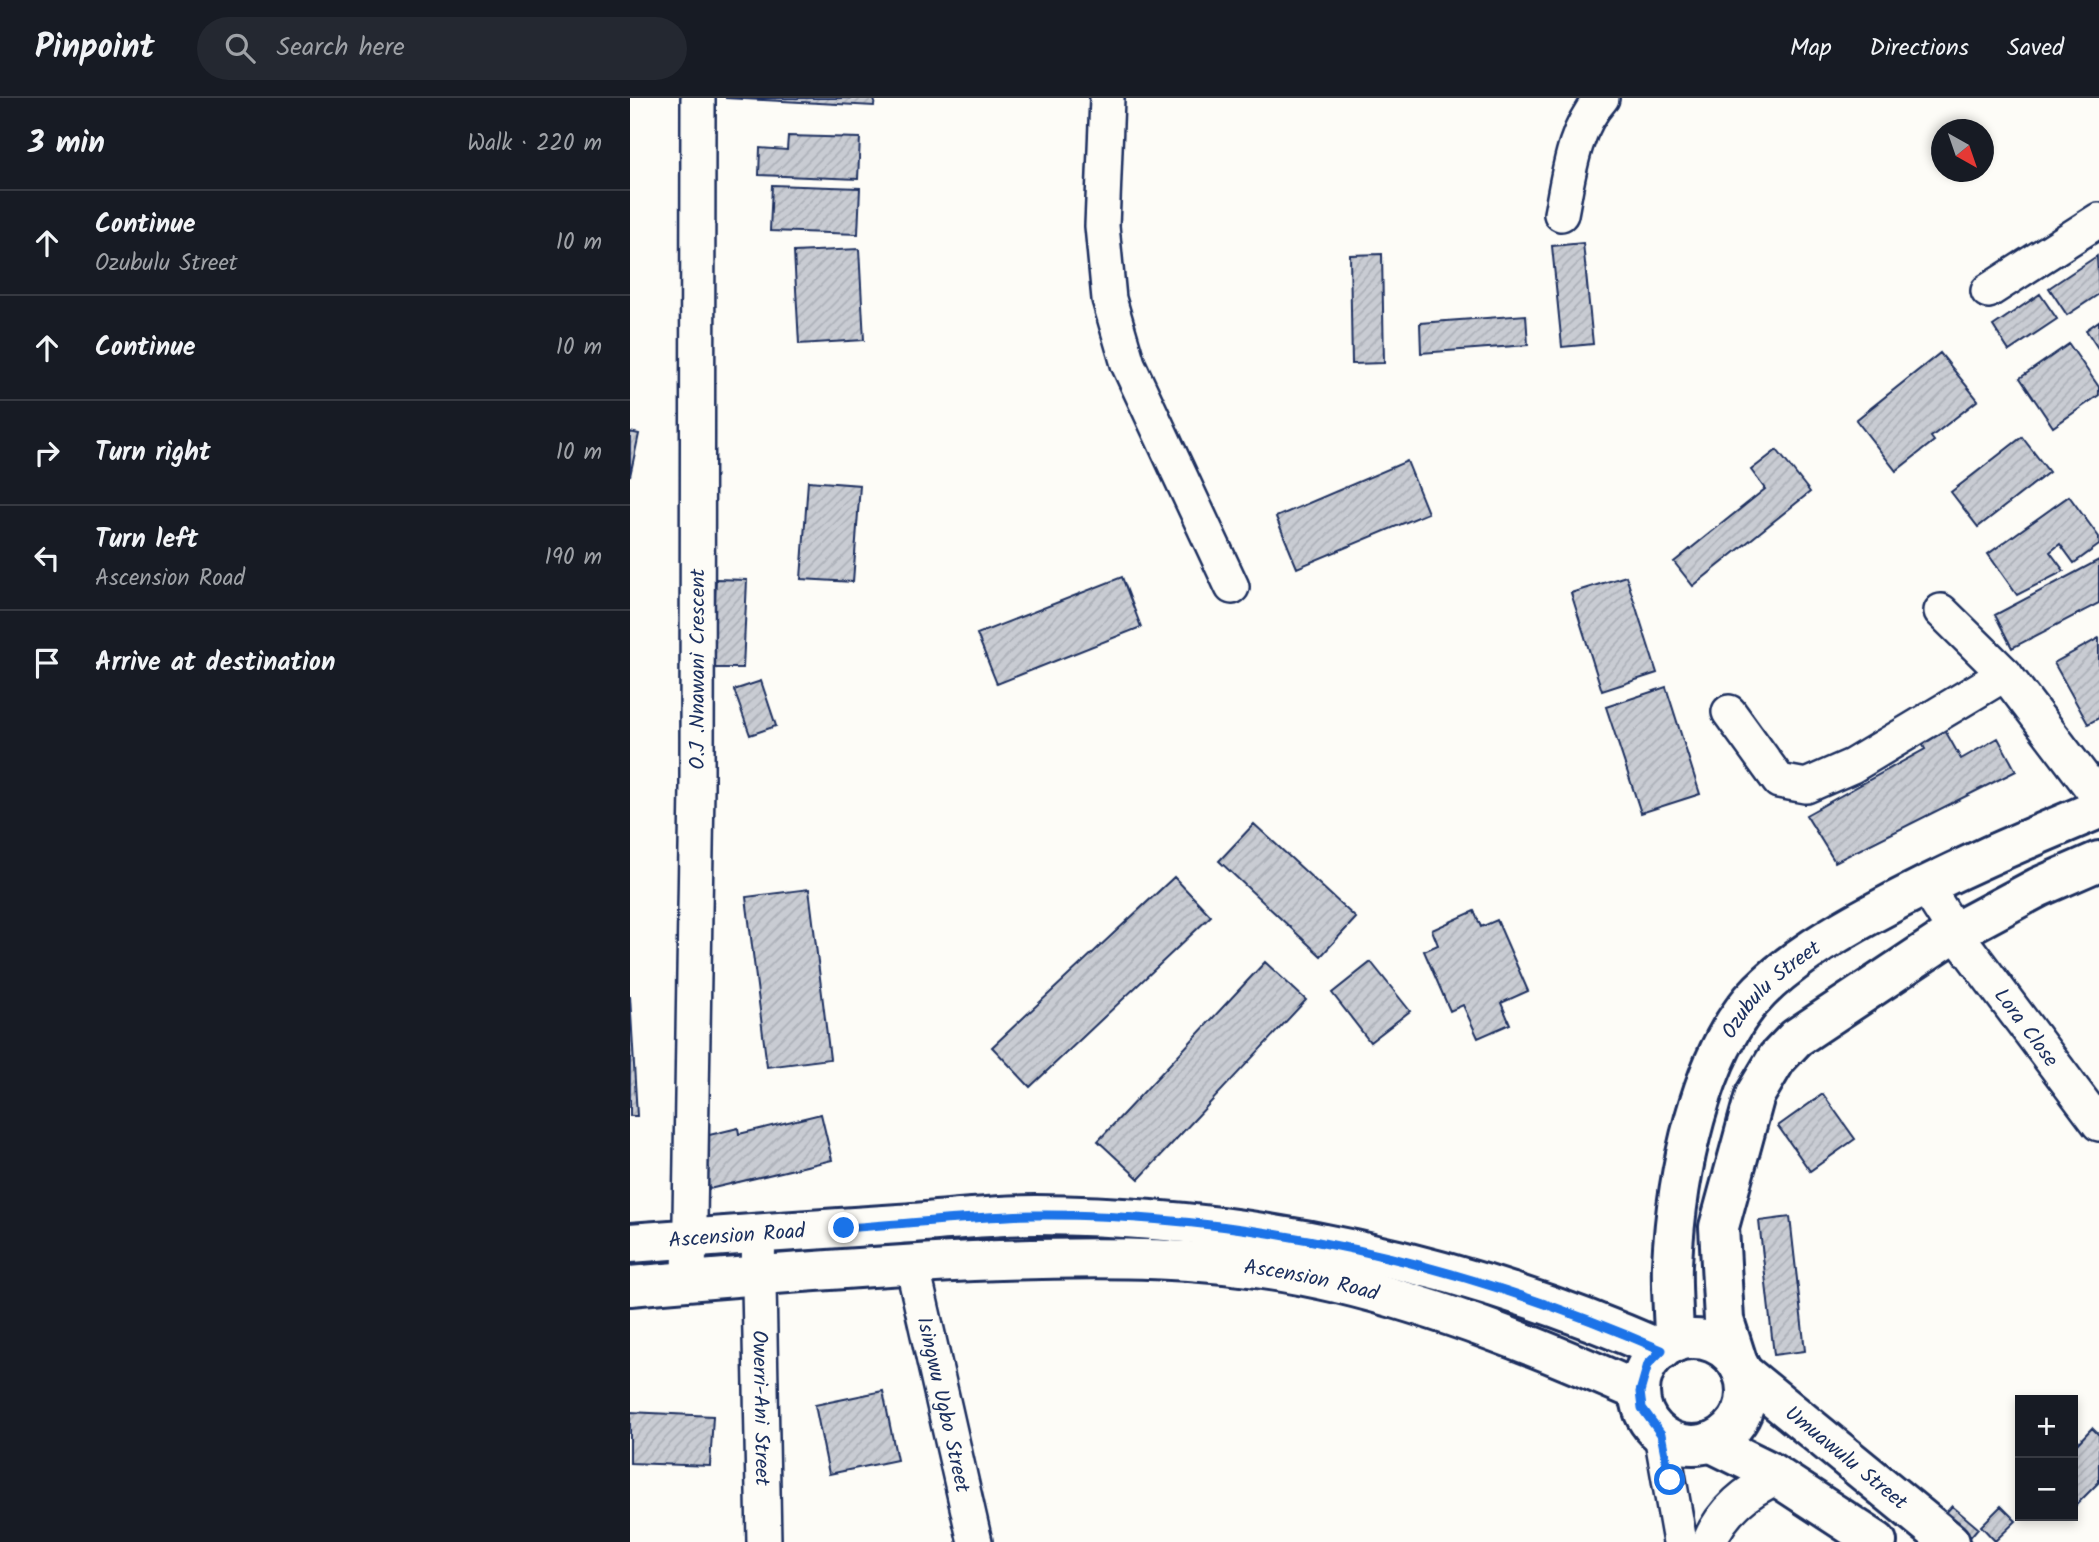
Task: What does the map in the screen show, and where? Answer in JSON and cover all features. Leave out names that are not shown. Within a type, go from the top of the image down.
[{"type":"main road","name":"Ozubulu Street","points":[[1668,1346],[1672,1264],[1682,1178],[1703,1095],[1724,1042],[1760,991],[1846,928],[1925,885],[2099,809]]},
{"type":"main road","points":[[1740,1368],[1729,1353],[1703,1340],[1668,1346],[1648,1364],[1640,1392],[1642,1408],[1661,1434],[1676,1442],[1693,1445],[1723,1436],[1741,1414],[1746,1385],[1724,1320],[1719,1227],[1755,1095],[1777,1058],[1796,1038],[1955,932],[2039,887],[2099,861]]},
{"type":"main road","name":"Ascension Road","points":[[630,1242],[1032,1215],[1091,1216],[1207,1225],[1351,1248],[1442,1269],[1531,1297],[1668,1346]]},
{"type":"main road","name":"Ascension Road","points":[[630,1286],[912,1264],[1098,1256],[1244,1267],[1334,1282],[1423,1306],[1519,1339],[1640,1392]]},
{"type":"main road","name":"Umuawulu Street","points":[[1740,1368],[1950,1542]]},
{"type":"main road","points":[[1710,1442],[1777,1477],[1842,1516],[1877,1542]]},
{"type":"street","name":"O.J .Nnawani Crescent","points":[[689,1281],[697,774],[698,98]]},
{"type":"street","points":[[1107,98],[1102,226],[1109,299],[1128,364],[1231,587]]},
{"type":"street","points":[[1561,214],[1573,149],[1591,110],[1602,98]]},
{"type":"street","points":[[1987,291],[2099,220]]},
{"type":"street","points":[[1941,611],[2005,674],[2099,798]]},
{"type":"street","points":[[1729,712],[1779,781],[1807,786],[1852,766],[2005,674]]},
{"type":"street","name":"Lora Close","points":[[1925,885],[1955,932],[2099,1124]]},
{"type":"street","name":"Owerri-Ani Street","points":[[758,1233],[764,1542]]},
{"type":"street","name":"Isingwu Ugbo Street","points":[[912,1264],[975,1542]]},
{"type":"street","points":[[1661,1434],[1680,1542]]},
{"type":"street","points":[[1709,1542],[1730,1508],[1751,1489],[1777,1477]]},
{"type":"building","points":[[725,98],[875,98],[874,106]]},
{"type":"building","points":[[788,136],[860,138],[858,179],[759,175],[760,148],[787,150]]},
{"type":"building","points":[[772,185],[860,188],[858,234],[770,231]]},
{"type":"building","points":[[1583,243],[1593,344],[1562,347],[1552,246]]},
{"type":"building","points":[[859,249],[864,340],[799,344],[794,252]]},
{"type":"building","points":[[1382,254],[1384,363],[1352,364],[1350,255]]},
{"type":"building","points":[[2097,256],[2099,294],[2067,315],[2049,288]]},
{"type":"building","points":[[2040,294],[2057,319],[2009,351],[1993,326]]},
{"type":"building","points":[[1526,315],[1528,345],[1421,353],[1420,323]]},
{"type":"building","points":[[2099,321],[2099,350],[2086,330]]},
{"type":"building","points":[[2069,344],[2099,387],[2099,395],[2053,427],[2020,378]]},
{"type":"building","points":[[1940,353],[1978,400],[1931,437],[1934,441],[1896,471],[1856,420]]},
{"type":"building","points":[[630,432],[639,434],[630,476]]},
{"type":"building","points":[[2022,437],[2049,472],[1978,527],[1951,492]]},
{"type":"building","points":[[1777,450],[1810,492],[1693,586],[1674,562],[1765,489],[1751,470]]},
{"type":"building","points":[[1407,461],[1428,513],[1297,568],[1276,517]]},
{"type":"building","points":[[808,481],[860,485],[853,582],[801,579]]},
{"type":"building","points":[[2069,496],[2099,537],[2099,545],[2074,563],[2060,544],[2050,552],[2064,571],[2017,595],[1988,554]]},
{"type":"building","points":[[2099,560],[2099,603],[2012,648],[1995,615]]},
{"type":"building","points":[[1626,576],[1657,673],[1602,691],[1571,593]]},
{"type":"building","points":[[1122,577],[1141,627],[997,684],[977,634]]},
{"type":"building","points":[[716,579],[747,580],[743,668],[712,668]]},
{"type":"building","points":[[2099,638],[2099,718],[2088,724],[2054,663]]},
{"type":"building","points":[[761,681],[776,726],[750,735],[734,690]]},
{"type":"building","points":[[1666,687],[1700,794],[1641,813],[1606,707]]},
{"type":"building","points":[[1942,725],[1961,759],[1998,738],[2016,771],[1835,862],[1806,815],[1925,749],[1919,738]]},
{"type":"building","points":[[1254,824],[1356,918],[1321,956],[1219,861]]},
{"type":"building","points":[[1174,877],[1211,916],[1030,1087],[992,1047]]},
{"type":"building","points":[[809,889],[830,1059],[767,1067],[746,897]]},
{"type":"building","points":[[1474,911],[1481,927],[1497,920],[1528,991],[1501,1003],[1510,1024],[1478,1038],[1463,1005],[1450,1011],[1424,951],[1438,945],[1432,930]]},
{"type":"building","points":[[1265,962],[1306,1000],[1139,1179],[1098,1141]]},
{"type":"building","points":[[1371,962],[1410,1011],[1370,1042],[1332,993]]},
{"type":"building","points":[[630,996],[637,1116],[630,1116]]},
{"type":"building","points":[[1823,1094],[1855,1139],[1810,1171],[1778,1126]]},
{"type":"building","points":[[821,1114],[832,1160],[709,1189],[697,1138],[738,1128],[739,1134]]},
{"type":"building","points":[[1790,1217],[1805,1351],[1774,1355],[1759,1221]]},
{"type":"building","points":[[883,1391],[897,1460],[829,1474],[815,1405]]},
{"type":"building","points":[[630,1412],[713,1416],[710,1466],[630,1463]]},
{"type":"building","points":[[2092,1428],[2099,1435],[2099,1482],[2078,1503],[2078,1458],[2078,1443]]},
{"type":"building","points":[[1952,1506],[1978,1528],[1966,1542],[1936,1524]]},
{"type":"building","points":[[2001,1506],[2016,1521],[1995,1541],[1981,1526]]},
{"type":"route","points":[[844,1228],[1032,1215],[1155,1220],[1207,1225],[1351,1248],[1442,1269],[1531,1297],[1601,1323],[1662,1350],[1648,1364],[1640,1392],[1642,1408],[1650,1423],[1661,1434],[1670,1480]]}]
